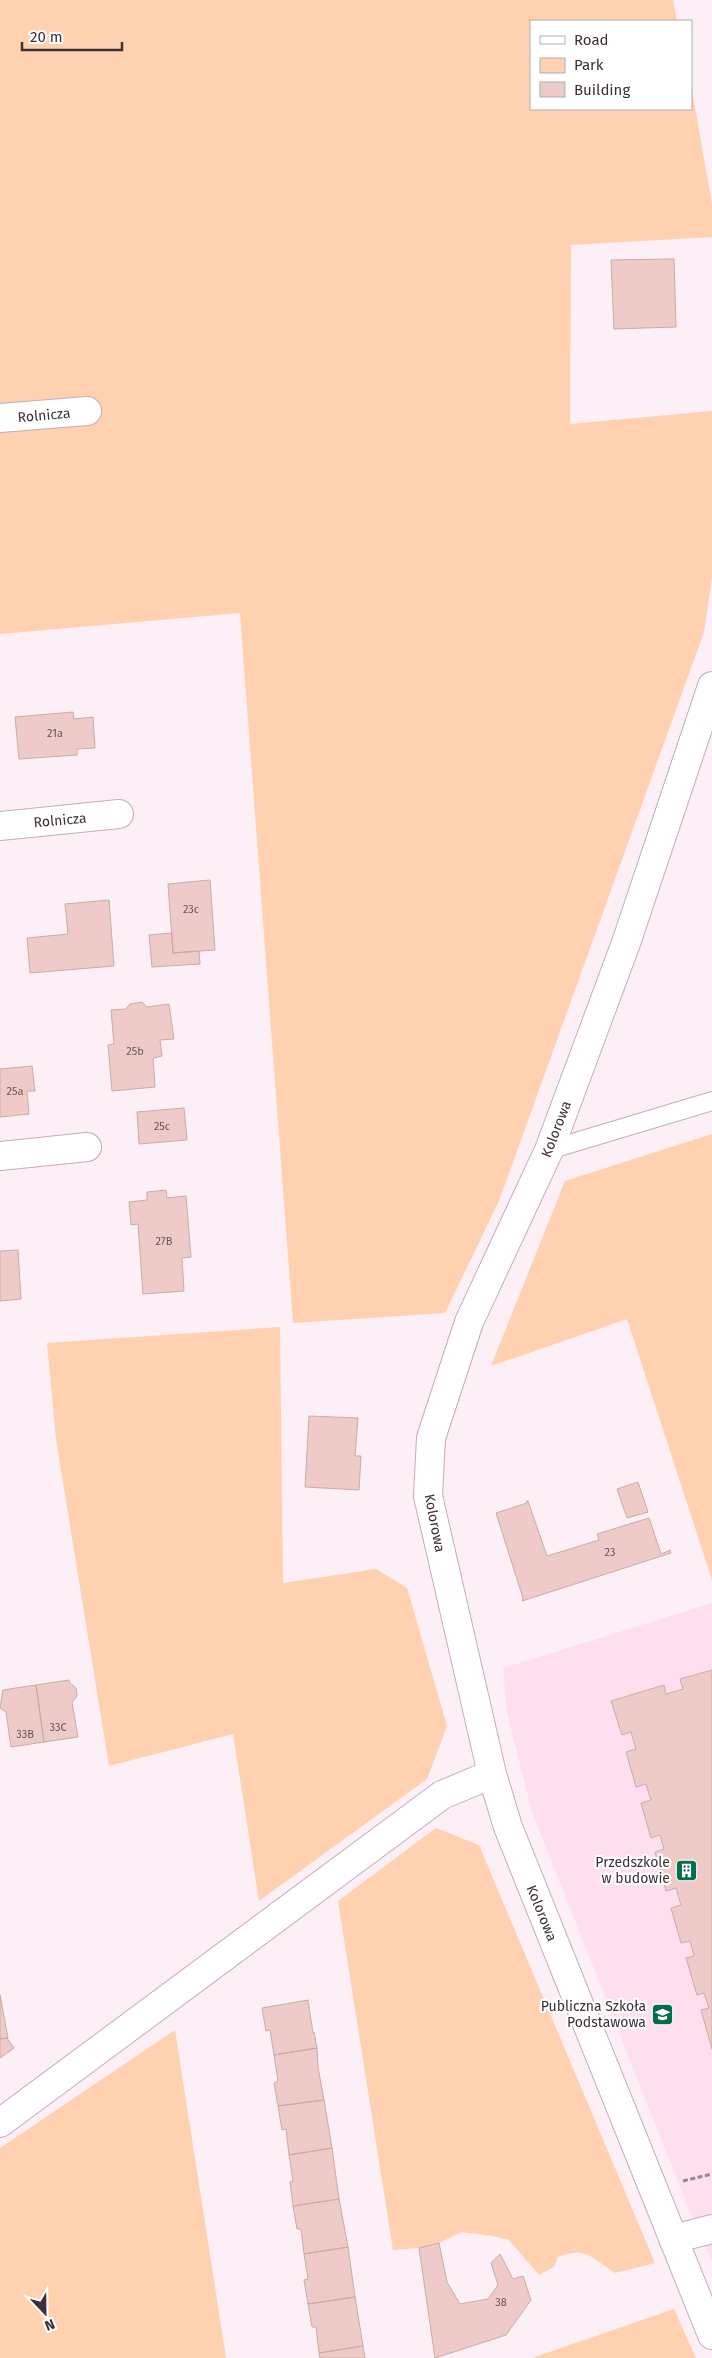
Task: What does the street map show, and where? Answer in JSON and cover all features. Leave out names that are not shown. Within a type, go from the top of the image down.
[{"type":"street","name":"Rolnicza","points":[[0,418],[87,411]]},
{"type":"street","name":"Kolorowa","points":[[712,686],[626,943],[548,1150],[469,1322],[431,1438],[428,1496],[492,1774],[508,1827],[712,2335]]},
{"type":"street","name":"Rolnicza","points":[[0,826],[119,814]]},
{"type":"street","points":[[0,1156],[87,1147]]},
{"type":"street","points":[[0,2123],[442,1795],[492,1774]]},
{"type":"street","points":[[673,2240],[712,2228]]},
{"type":"lane","points":[[548,1150],[712,1100]]},
{"type":"shaded area","name":"Publiczna Szkoła Podstawowa","points":[[712,1603],[712,2261],[692,2217],[532,1812],[507,1713],[503,1668]]},
{"type":"green space","points":[[0,0],[673,0],[677,20],[530,20],[530,110],[692,110],[692,91],[712,204],[712,237],[571,245],[570,424],[712,411],[712,578],[704,632],[499,1201],[445,1313],[293,1323],[240,613],[0,634]]},
{"type":"green space","points":[[712,1134],[712,1580],[627,1319],[491,1366],[565,1181]]},
{"type":"green space","points":[[280,1327],[283,1583],[376,1569],[407,1588],[447,1726],[427,1779],[259,1901],[233,1734],[109,1766],[56,1439],[47,1343]]},
{"type":"green space","points":[[436,1828],[479,1845],[655,2263],[615,2273],[588,2255],[575,2253],[558,2257],[554,2267],[539,2275],[509,2240],[462,2232],[439,2243],[419,2248],[393,2250],[338,1901]]},
{"type":"green space","points":[[175,2030],[226,2358],[0,2358],[0,2148]]},
{"type":"green space","points":[[674,2309],[696,2358],[532,2358]]},
{"type":"building","points":[[674,259],[676,327],[614,329],[611,260]]},
{"type":"building","points":[[73,712],[74,719],[93,717],[95,748],[77,749],[77,755],[19,759],[15,717]]},
{"type":"building","points":[[210,880],[215,950],[173,953],[168,884]]},
{"type":"building","points":[[109,900],[114,966],[30,973],[27,938],[68,934],[65,904]]},
{"type":"building","points":[[172,933],[173,953],[199,951],[200,964],[152,967],[149,935]]},
{"type":"building","points":[[142,1002],[147,1007],[169,1004],[174,1039],[160,1040],[162,1056],[153,1058],[155,1087],[112,1091],[108,1045],[114,1044],[111,1010],[126,1009],[130,1004]]},
{"type":"building","points":[[32,1066],[35,1091],[27,1091],[29,1114],[0,1117],[0,1069]]},
{"type":"building","points":[[184,1108],[187,1140],[139,1144],[137,1112]]},
{"type":"building","points":[[166,1190],[167,1198],[186,1196],[191,1257],[182,1258],[184,1291],[143,1294],[138,1224],[131,1225],[129,1202],[147,1200],[147,1192]]},
{"type":"building","points":[[18,1250],[21,1299],[0,1301],[0,1251]]},
{"type":"building","points":[[309,1416],[358,1418],[355,1456],[361,1456],[359,1490],[305,1487]]},
{"type":"building","points":[[638,1482],[648,1512],[627,1518],[617,1489]]},
{"type":"building","points":[[526,1501],[528,1501],[547,1556],[599,1540],[597,1534],[649,1518],[661,1554],[670,1550],[671,1553],[522,1601],[523,1598],[496,1513],[527,1503]]},
{"type":"building","name":"Przedszkole w budowie","points":[[712,1670],[712,2049],[701,2010],[709,2008],[704,1993],[697,1995],[686,1958],[694,1956],[690,1941],[681,1943],[671,1908],[681,1905],[676,1888],[666,1891],[655,1852],[664,1849],[660,1835],[651,1838],[641,1803],[651,1800],[646,1784],[636,1787],[626,1752],[636,1749],[631,1732],[622,1735],[611,1701],[664,1685],[666,1694],[683,1689],[680,1679]]},
{"type":"building","points":[[69,1680],[76,1688],[77,1696],[72,1702],[78,1737],[44,1742],[36,1685]]},
{"type":"building","points":[[36,1685],[44,1742],[11,1747],[6,1712],[0,1708],[3,1690]]},
{"type":"building","points":[[0,1995],[8,2038],[0,2039]]},
{"type":"building","points":[[308,2000],[317,2048],[274,2055],[270,2030],[266,2031],[262,2008]]},
{"type":"building","points":[[7,2038],[14,2048],[0,2058],[0,2039]]},
{"type":"building","points":[[317,2048],[318,2067],[324,2100],[278,2106],[274,2083],[278,2081],[274,2055]]},
{"type":"building","points":[[324,2100],[332,2148],[289,2155],[286,2129],[282,2130],[278,2106]]},
{"type":"building","points":[[332,2148],[339,2199],[293,2206],[290,2182],[293,2181],[289,2155]]},
{"type":"building","points":[[339,2199],[348,2247],[304,2254],[301,2229],[297,2229],[293,2206]]},
{"type":"building","points":[[439,2243],[447,2282],[460,2304],[488,2299],[498,2285],[491,2263],[500,2254],[513,2279],[523,2276],[531,2300],[506,2335],[435,2358],[419,2248]]},
{"type":"building","points":[[348,2247],[355,2297],[308,2304],[304,2280],[308,2279],[304,2254]]},
{"type":"building","points":[[355,2297],[363,2346],[319,2353],[316,2327],[312,2327],[308,2304]]},
{"type":"building","points":[[363,2346],[365,2358],[320,2358],[319,2353]]},
{"type":"place","name":"Przedszkole w budowie","points":[[686,1870]]},
{"type":"place","name":"Publiczna Szkoła Podstawowa","points":[[662,2014]]}]
